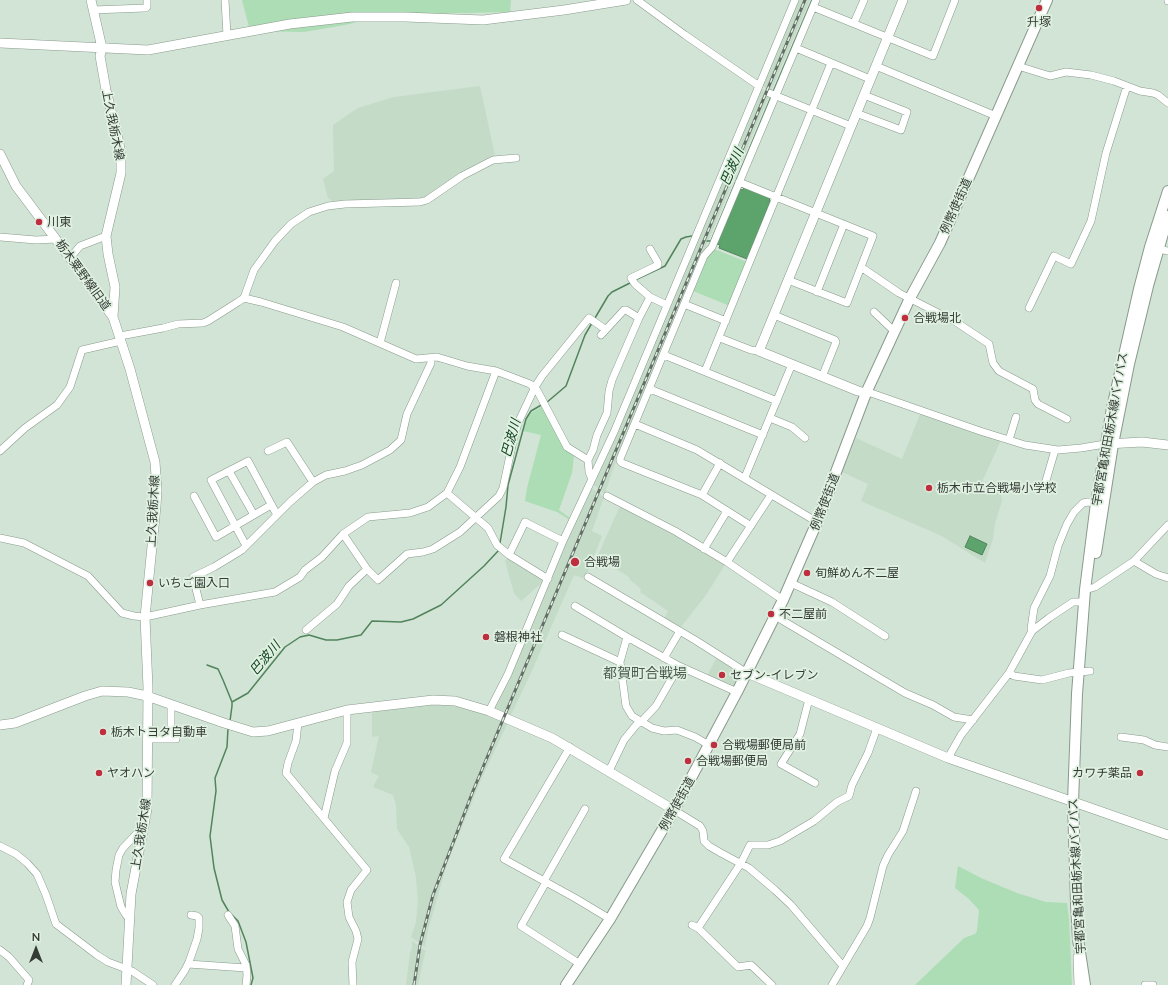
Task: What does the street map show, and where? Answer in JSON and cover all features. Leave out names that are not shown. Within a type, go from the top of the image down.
[{"type":"main road","name":"例幣使街道","points":[[566,985],[610,919],[674,810],[747,673],[792,583],[866,393],[910,298],[940,243],[1046,0]]},
{"type":"main road","name":"宇都宮亀和田栃木線バイパス","points":[[1159,249],[1168,191]]},
{"type":"main road","name":"宇都宮亀和田栃木線バイパス","points":[[1078,671],[1109,444],[1128,332],[1159,249],[1168,216]]},
{"type":"main road","name":"宇都宮亀和田栃木線バイパス","points":[[1085,985],[1078,939],[1073,802],[1078,671],[1084,602],[1088,590],[1096,502],[1109,444]]},
{"type":"street","name":"上久我栃木線","points":[[90,0],[102,48],[100,56],[102,68],[121,158],[121,173],[106,236],[115,287],[113,317],[121,338],[151,445],[156,475],[156,506],[145,617],[148,792],[145,825],[133,883],[129,919],[126,985]]},
{"type":"street","points":[[93,10],[145,8],[147,0]]},
{"type":"street","points":[[225,0],[226,35]]},
{"type":"street","points":[[0,43],[148,50],[290,24],[352,17],[405,17],[483,20],[564,10],[626,0]]},
{"type":"street","points":[[637,0],[759,86]]},
{"type":"street","points":[[489,711],[508,674],[564,541],[668,305],[795,0]]},
{"type":"street","points":[[854,23],[864,0]]},
{"type":"street","points":[[759,352],[903,0]]},
{"type":"street","points":[[751,526],[702,495],[621,462],[621,456],[704,256],[712,247],[739,182],[772,94],[796,48],[814,4],[854,23],[933,56],[955,0]]},
{"type":"street","points":[[796,48],[870,79]]},
{"type":"street","points":[[705,371],[720,338],[831,63]]},
{"type":"street","points":[[876,66],[996,116]]},
{"type":"street","points":[[1018,66],[1050,76],[1066,72],[1091,75],[1158,96],[1168,103]]},
{"type":"street","points":[[1029,308],[1054,256],[1071,264],[1091,221],[1107,147],[1127,86]]},
{"type":"street","points":[[772,94],[851,126]]},
{"type":"street","points":[[856,113],[901,130],[907,112],[864,95]]},
{"type":"street","name":"栃木粟野線旧道","points":[[0,154],[16,186],[113,317]]},
{"type":"street","points":[[0,451],[25,428],[57,405],[70,387],[82,350],[121,338],[178,324],[208,321],[244,298],[254,270],[275,241],[291,224],[309,212],[328,206],[345,204],[420,202],[427,200],[462,176],[493,160],[516,158]]},
{"type":"street","points":[[739,182],[874,236],[847,304],[788,280]]},
{"type":"street","points":[[817,292],[844,224]]},
{"type":"street","points":[[70,258],[80,246],[106,236]]},
{"type":"street","points":[[0,237],[36,240],[56,239]]},
{"type":"street","points":[[650,249],[658,265],[631,278],[635,284],[650,296],[668,305]]},
{"type":"street","points":[[861,267],[900,293],[956,322],[989,344],[993,363],[999,371],[1033,389],[1035,400],[1038,404],[1067,419]]},
{"type":"street","points":[[380,343],[396,284]]},
{"type":"street","points":[[592,479],[589,472],[588,460],[593,450],[596,435],[607,413],[609,391],[612,380],[650,296]]},
{"type":"street","points":[[244,298],[343,327],[416,359],[437,357],[467,366],[496,371],[535,387],[567,447],[588,460]]},
{"type":"street","points":[[684,304],[726,321]]},
{"type":"street","points":[[343,534],[367,569],[378,580],[405,556],[433,549],[460,532],[477,518],[499,496],[503,488],[518,423],[535,387],[590,318],[603,332],[624,310],[639,318]]},
{"type":"street","points":[[874,312],[895,332]]},
{"type":"street","points":[[774,315],[835,340],[822,377]]},
{"type":"street","points":[[720,338],[792,364],[858,391],[871,393],[1031,446],[1055,450],[1070,450],[1109,444],[1142,442],[1168,445]]},
{"type":"street","points":[[664,355],[777,401]]},
{"type":"street","points":[[200,605],[194,577],[230,558],[247,545],[277,514],[313,482],[326,475],[345,471],[362,465],[390,450],[402,440],[407,414],[431,363],[431,358]]},
{"type":"street","points":[[745,477],[792,364]]},
{"type":"street","points":[[0,538],[24,543],[88,576],[122,613],[145,617],[200,605],[274,592],[300,577],[322,557],[343,534],[368,517],[410,512],[428,507],[447,493],[460,467],[496,371]]},
{"type":"street","points":[[650,389],[763,434]]},
{"type":"street","points":[[1010,440],[1016,417]]},
{"type":"street","points":[[770,418],[792,427],[805,438]]},
{"type":"street","points":[[635,424],[697,450],[745,477],[771,495],[817,522]]},
{"type":"street","points":[[268,451],[287,442],[313,482]]},
{"type":"street","points":[[1046,484],[1055,450]]},
{"type":"street","points":[[247,545],[235,526],[211,480],[248,461],[277,514]]},
{"type":"street","points":[[702,495],[720,463]]},
{"type":"street","points":[[229,471],[254,515]]},
{"type":"street","points":[[447,493],[488,528],[497,545],[509,555],[548,579]]},
{"type":"street","points":[[727,562],[771,495]]},
{"type":"street","points":[[194,496],[216,537],[271,505]]},
{"type":"street","points":[[607,496],[675,531],[727,562],[783,600]]},
{"type":"street","points":[[1032,631],[1031,628],[1034,608],[1050,576],[1058,546],[1067,524],[1074,512],[1083,503],[1096,502]]},
{"type":"street","points":[[704,549],[727,511]]},
{"type":"street","points":[[509,555],[525,522],[564,541]]},
{"type":"street","points":[[1088,590],[1134,561],[1168,525]]},
{"type":"street","points":[[1134,561],[1156,574],[1168,578]]},
{"type":"street","points":[[306,630],[337,604],[349,586],[367,569]]},
{"type":"street","points":[[588,576],[747,673],[948,758],[1168,835]]},
{"type":"street","points":[[792,583],[832,602],[885,636]]},
{"type":"street","points":[[948,758],[961,735],[1009,673],[1032,631],[1073,602],[1084,602]]},
{"type":"street","points":[[575,606],[679,666],[737,692]]},
{"type":"street","points":[[775,616],[905,693],[933,705],[954,717],[973,720]]},
{"type":"street","points":[[664,658],[680,631]]},
{"type":"street","points":[[562,635],[620,662]]},
{"type":"street","points":[[627,637],[620,662],[626,706],[632,716],[652,728],[664,731],[677,730],[695,737],[709,745]]},
{"type":"street","points":[[608,771],[624,740],[637,724],[641,722],[656,706],[679,666]]},
{"type":"street","points":[[1009,673],[1014,676],[1042,680],[1078,671],[1090,671]]},
{"type":"street","points":[[0,725],[14,723],[94,692],[102,691],[120,691],[147,696],[253,732],[268,731],[347,710],[441,700],[461,702],[489,711],[538,731],[570,747],[700,826],[703,831],[704,841],[709,846],[721,854],[741,863],[758,875],[786,900],[843,966]]},
{"type":"street","points":[[809,699],[800,734],[781,764],[815,783]]},
{"type":"street","points":[[147,739],[174,739],[172,705]]},
{"type":"street","points":[[324,818],[335,771],[347,743],[347,710]]},
{"type":"street","points":[[298,723],[296,741],[286,773],[367,870],[351,890],[347,902],[349,917],[358,939],[354,949],[352,962],[353,985]]},
{"type":"street","points":[[772,985],[751,965],[738,967],[695,927],[741,863],[750,845],[768,845],[780,841],[814,821],[837,802],[849,796],[877,728]]},
{"type":"street","points":[[1121,737],[1144,740],[1155,745],[1168,747]]},
{"type":"street","points":[[570,747],[504,859],[610,919]]},
{"type":"street","points":[[832,985],[867,926],[883,866],[903,831],[916,791]]},
{"type":"street","points":[[580,964],[521,926],[585,809]]},
{"type":"street","points":[[129,919],[121,907],[115,882],[116,870],[119,855],[123,848],[145,825]]},
{"type":"street","points":[[0,846],[16,854],[37,874],[56,924],[108,962],[132,971],[153,985]]},
{"type":"street","points":[[175,985],[188,964],[199,928],[199,918],[191,915]]},
{"type":"street","points":[[228,915],[235,926],[238,949],[245,961],[246,985]]},
{"type":"street","points":[[1078,939],[1078,985]]},
{"type":"street","points":[[0,950],[9,957],[29,980],[27,985]]},
{"type":"street","points":[[188,964],[246,968]]},
{"type":"street","points":[[1145,985],[1153,985]]},
{"type":"shaded area","points":[[242,0],[511,0],[510,12],[417,14],[397,12],[345,25],[304,32],[250,31]]},
{"type":"shaded area","points":[[798,0],[810,0],[771,91],[763,86]]},
{"type":"shaded area","points":[[480,86],[495,156],[423,199],[335,203],[328,198],[323,179],[334,171],[333,125],[358,108],[394,97]]},
{"type":"shaded area","points":[[761,89],[768,93],[769,96],[624,441],[605,494],[593,484]]},
{"type":"shaded area","points":[[744,187],[769,197],[770,202],[747,259],[719,248],[720,245],[717,244],[739,189],[743,190]]},
{"type":"shaded area","points":[[714,249],[747,262],[730,306],[693,291],[706,258]]},
{"type":"shaded area","points":[[543,406],[574,455],[572,473],[559,510],[570,518],[570,520],[557,512],[525,501],[541,435],[523,431],[527,419],[531,413]]},
{"type":"shaded area","name":"栃木市立合戦場小学校","points":[[921,412],[1001,440],[981,484],[1001,492],[1002,501],[995,523],[993,539],[985,563],[942,536],[861,501],[868,484],[842,472],[856,438],[902,459]]},
{"type":"shaded area","points":[[590,487],[604,497],[592,531],[602,536],[585,579],[574,575],[510,717],[495,710],[494,708]]},
{"type":"shaded area","points":[[621,507],[672,533],[725,565],[706,595],[680,628],[664,619],[668,611],[640,592],[641,589],[623,573],[608,564],[606,567],[592,569],[619,508]]},
{"type":"shaded area","points":[[970,536],[987,544],[982,555],[965,547]]},
{"type":"shaded area","points":[[509,557],[545,580],[521,601],[514,593],[505,561]]},
{"type":"shaded area","points":[[717,657],[744,673],[736,689],[707,676]]},
{"type":"shaded area","points":[[446,704],[462,706],[508,722],[480,782],[447,864],[428,930],[425,947],[411,937],[416,922],[418,901],[416,877],[409,847],[397,829],[396,805],[393,795],[373,787],[379,776],[371,772],[379,736],[372,737],[372,710]]},
{"type":"shaded area","points":[[958,866],[981,878],[1017,893],[1046,902],[1067,903],[1072,985],[915,985],[964,938],[975,934],[977,931],[979,910],[969,899],[955,888]]},
{"type":"shaded area","points":[[412,941],[427,952],[425,952],[418,985],[406,985],[412,948]]},
{"type":"waterway","name":"巴波川","points":[[773,92],[812,0]]},
{"type":"waterway","name":"巴波川","points":[[707,241],[711,241],[771,97]]},
{"type":"waterway","name":"巴波川","points":[[635,280],[665,266],[681,239],[692,236]]},
{"type":"waterway","name":"巴波川","points":[[595,318],[608,296],[612,292],[630,283]]},
{"type":"waterway","name":"巴波川","points":[[546,403],[566,386],[585,335],[592,323]]},
{"type":"waterway","name":"巴波川","points":[[500,543],[508,485],[526,419],[531,411],[543,404]]},
{"type":"waterway","name":"巴波川","points":[[232,702],[248,693],[285,647],[300,637],[309,635],[326,640],[337,640],[361,635],[372,621],[401,622],[413,619],[441,605],[484,566],[499,550]]},
{"type":"waterway","name":"巴波川","points":[[207,665],[218,669],[223,680],[232,702],[230,721]]},
{"type":"waterway","name":"巴波川","points":[[228,728],[227,747],[215,778],[216,791],[210,836],[214,868],[222,900],[229,912]]},
{"type":"waterway","name":"巴波川","points":[[232,915],[238,921],[246,942],[253,978],[251,985]]},
{"type":"railway","points":[[414,985],[420,945],[433,895],[473,791],[805,0]]},
{"type":"place","name":"升塚","points":[[1039,8]]},
{"type":"place","name":"川東","points":[[39,222]]},
{"type":"place","name":"合戦場北","points":[[905,318]]},
{"type":"place","name":"栃木市立合戦場小学校","points":[[929,488]]},
{"type":"place","name":"合戦場","points":[[575,562]]},
{"type":"place","name":"旬鮮めん不二屋","points":[[807,573]]},
{"type":"place","name":"いちご園入口","points":[[150,583]]},
{"type":"place","name":"不二屋前","points":[[771,614]]},
{"type":"place","name":"磐根神社","points":[[486,637]]},
{"type":"place","name":"セブン-イレブン","points":[[722,675]]},
{"type":"place","name":"栃木トヨタ自動車","points":[[103,732]]},
{"type":"place","name":"合戦場郵便局前","points":[[714,745]]},
{"type":"place","name":"合戦場郵便局","points":[[688,761]]},
{"type":"place","name":"ヤオハン","points":[[99,773]]},
{"type":"place","name":"カワチ薬品","points":[[1140,773]]},
{"type":"district","name":"都賀町合戦場","points":[[645,673]]}]
